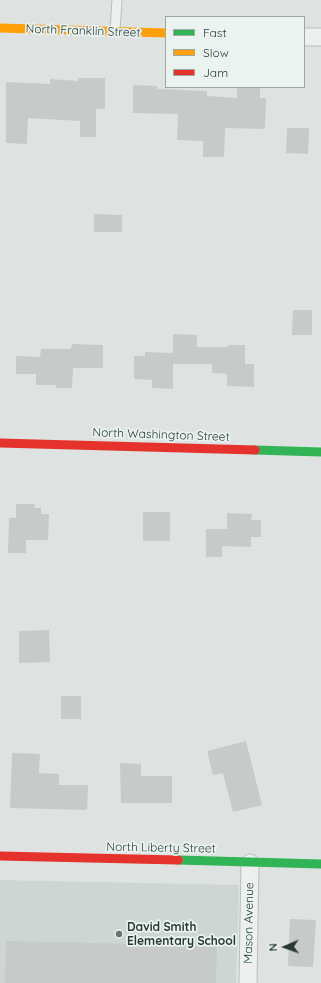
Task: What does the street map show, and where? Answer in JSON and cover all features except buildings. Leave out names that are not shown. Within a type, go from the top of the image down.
[{"type":"street","name":"North Franklin Street","points":[[0,28],[165,33]]},
{"type":"street","points":[[305,37],[321,37]]},
{"type":"street","name":"North Washington Street","points":[[0,443],[321,452]]},
{"type":"street","name":"North Liberty Street","points":[[0,856],[321,864]]},
{"type":"street","name":"Mason Avenue","points":[[248,983],[250,863]]},
{"type":"lane","points":[[115,31],[117,0]]},
{"type":"shaded area","name":"David Smith Elementary School","points":[[0,880],[239,885],[236,983],[0,983]]},
{"type":"traffic: fast","points":[[255,450],[321,452]]},
{"type":"traffic: fast","points":[[178,860],[321,864]]},
{"type":"traffic: slow","points":[[0,28],[165,33]]},
{"type":"traffic: jam","points":[[0,443],[255,450]]},
{"type":"traffic: jam","points":[[0,856],[178,860]]},
{"type":"place","name":"David Smith Elementary School","points":[[119,934]]}]
